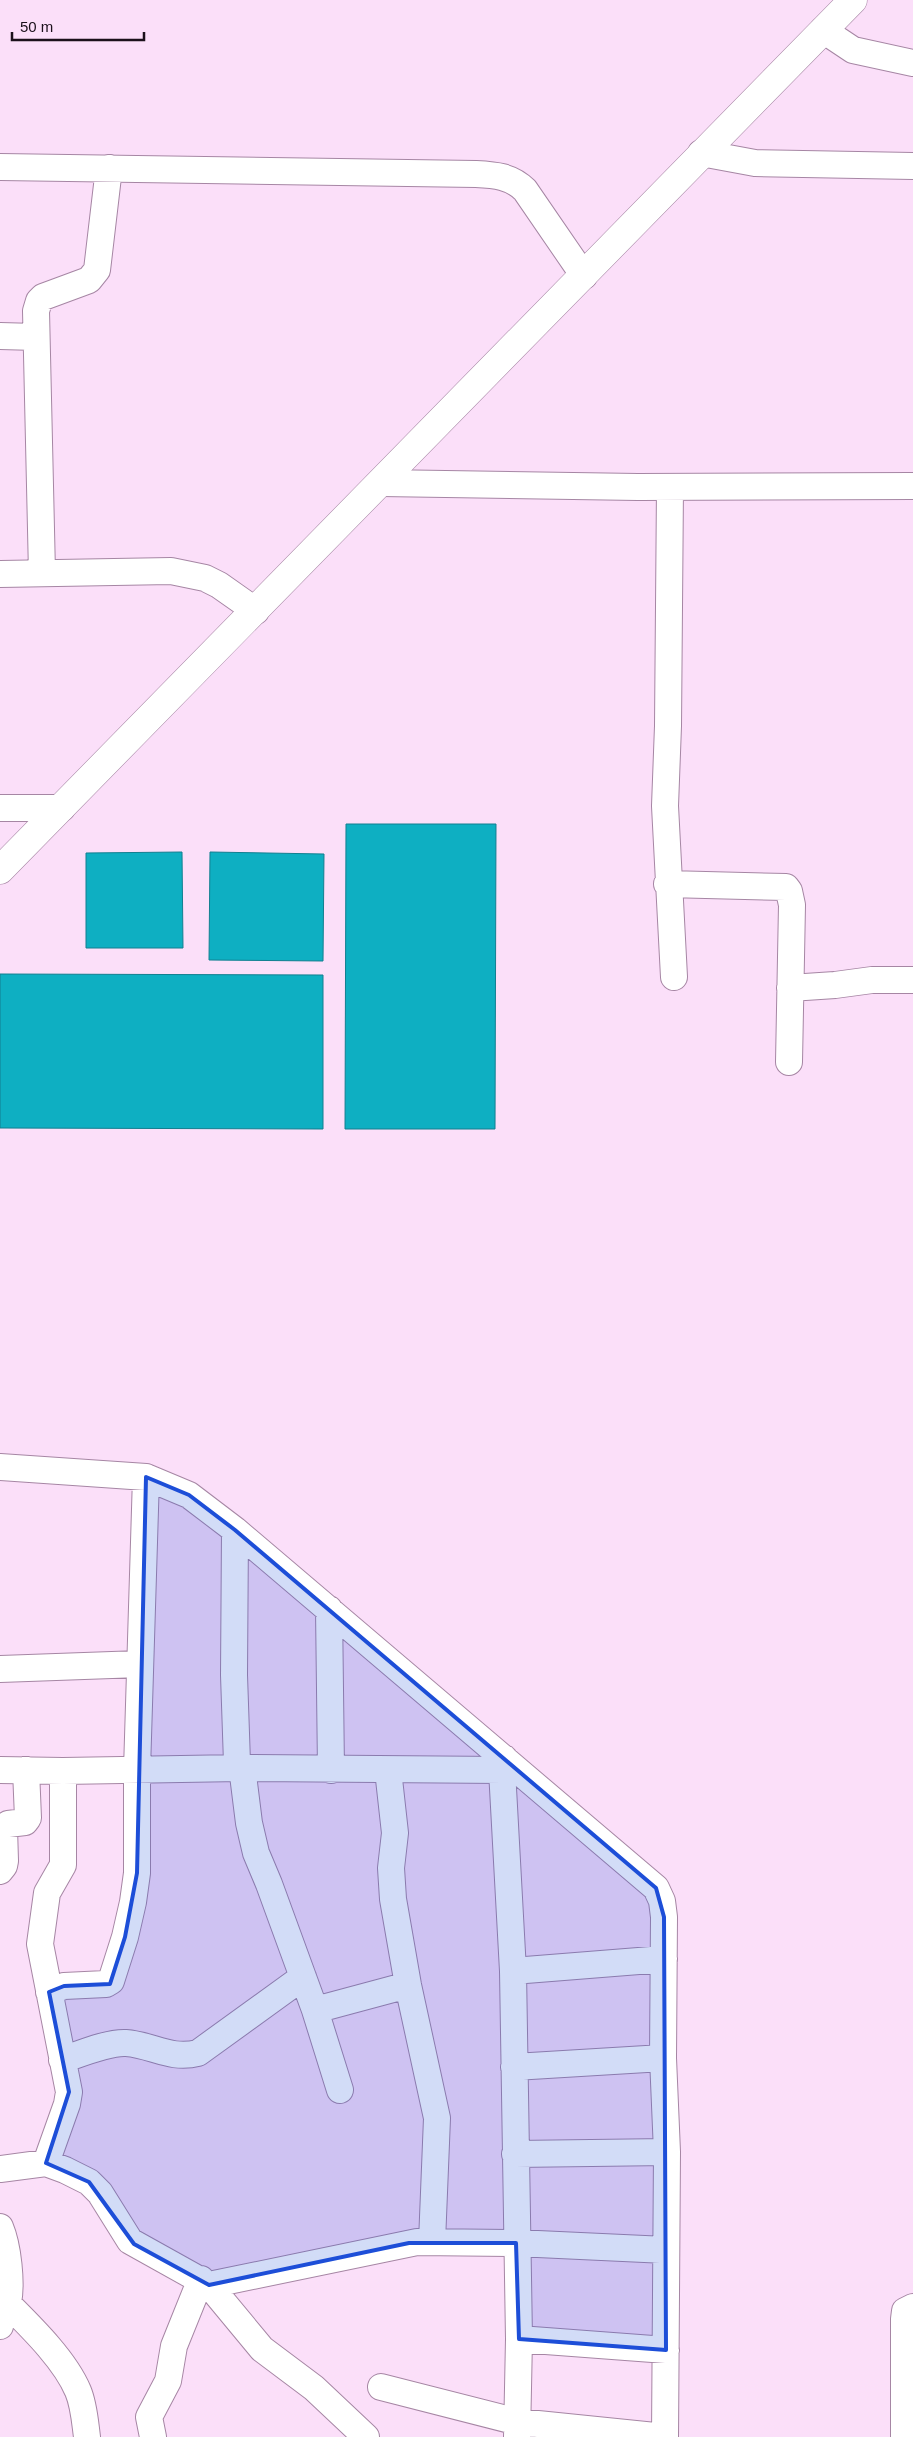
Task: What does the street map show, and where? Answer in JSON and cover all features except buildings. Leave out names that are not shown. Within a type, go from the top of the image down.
[{"type":"main road","points":[[4,868],[584,276],[701,153],[853,0]]},
{"type":"street","points":[[823,30],[859,52],[913,63]]},
{"type":"street","points":[[701,153],[755,162],[913,166]]},
{"type":"street","points":[[0,167],[476,174],[504,177],[514,180],[525,190],[584,276]]},
{"type":"street","points":[[42,573],[36,311],[40,299],[89,280],[97,270],[109,168]]},
{"type":"street","points":[[0,336],[36,337]]},
{"type":"street","points":[[381,483],[670,487],[913,486]]},
{"type":"street","points":[[670,487],[668,726],[665,806],[667,884],[674,977]]},
{"type":"street","points":[[0,574],[171,571],[189,574],[219,585],[256,610]]},
{"type":"street","points":[[0,808],[62,808]]},
{"type":"street","points":[[667,884],[786,888],[792,898],[789,1062]]},
{"type":"street","points":[[790,988],[835,986],[872,980],[913,980]]},
{"type":"street","points":[[0,1467],[146,1477],[189,1495],[235,1530],[328,1609],[503,1764],[656,1888],[661,1896],[664,1959],[662,2058],[667,2152],[665,2437],[517,2430],[381,2387]]},
{"type":"street","points":[[49,1992],[60,1987],[106,1984],[112,1981],[136,1889],[136,1770],[146,1477]]},
{"type":"street","points":[[235,1530],[234,1675],[237,1762],[243,1775],[249,1823],[256,1854],[303,1976],[340,2090]]},
{"type":"street","points":[[328,1609],[331,1770]]},
{"type":"street","points":[[0,1669],[140,1664]]},
{"type":"street","points":[[0,1770],[63,1771],[240,1768],[388,1770],[503,1764]]},
{"type":"street","points":[[503,1764],[513,1971],[519,2339],[517,2430]]},
{"type":"street","points":[[0,1871],[5,1861],[4,1828],[8,1824],[25,1822],[28,1818],[26,1770]]},
{"type":"street","points":[[388,1770],[395,1833],[391,1868],[393,1898],[408,1985],[437,2118],[432,2242]]},
{"type":"street","points":[[46,2163],[68,2104],[68,2092],[40,1944],[47,1893],[63,1865],[63,1771]]},
{"type":"street","points":[[513,1971],[664,1959]]},
{"type":"street","points":[[62,2060],[125,2043],[178,2056],[198,2053],[303,1976]]},
{"type":"street","points":[[315,2010],[408,1985]]},
{"type":"street","points":[[514,2067],[662,2058]]},
{"type":"street","points":[[515,2154],[667,2152]]},
{"type":"street","points":[[0,2169],[46,2163],[89,2182],[100,2193],[130,2241],[205,2282],[262,2349],[314,2388],[366,2437]]},
{"type":"street","points":[[0,2227],[6,2247],[4,2315],[42,2338],[76,2386],[81,2400],[87,2437]]},
{"type":"street","points":[[205,2282],[409,2243],[516,2244],[666,2250]]},
{"type":"street","points":[[153,2437],[149,2417],[168,2381],[174,2346],[205,2282]]},
{"type":"street","points":[[904,2437],[904,2318],[905,2311],[913,2307]]},
{"type":"street","points":[[519,2339],[666,2350]]},
{"type":"highlighted area","points":[[146,1477],[189,1495],[235,1530],[656,1888],[664,1917],[666,2350],[519,2339],[516,2243],[409,2243],[209,2285],[134,2244],[89,2182],[46,2163],[69,2092],[49,1992],[64,1986],[110,1984],[125,1937],[137,1873]]},
{"type":"water","points":[[346,824],[496,824],[495,1129],[345,1129]]},
{"type":"water","points":[[182,852],[183,948],[86,948],[86,853]]},
{"type":"water","points":[[210,852],[324,854],[323,961],[209,960]]},
{"type":"water","points":[[0,974],[323,975],[323,1129],[0,1128]]}]
